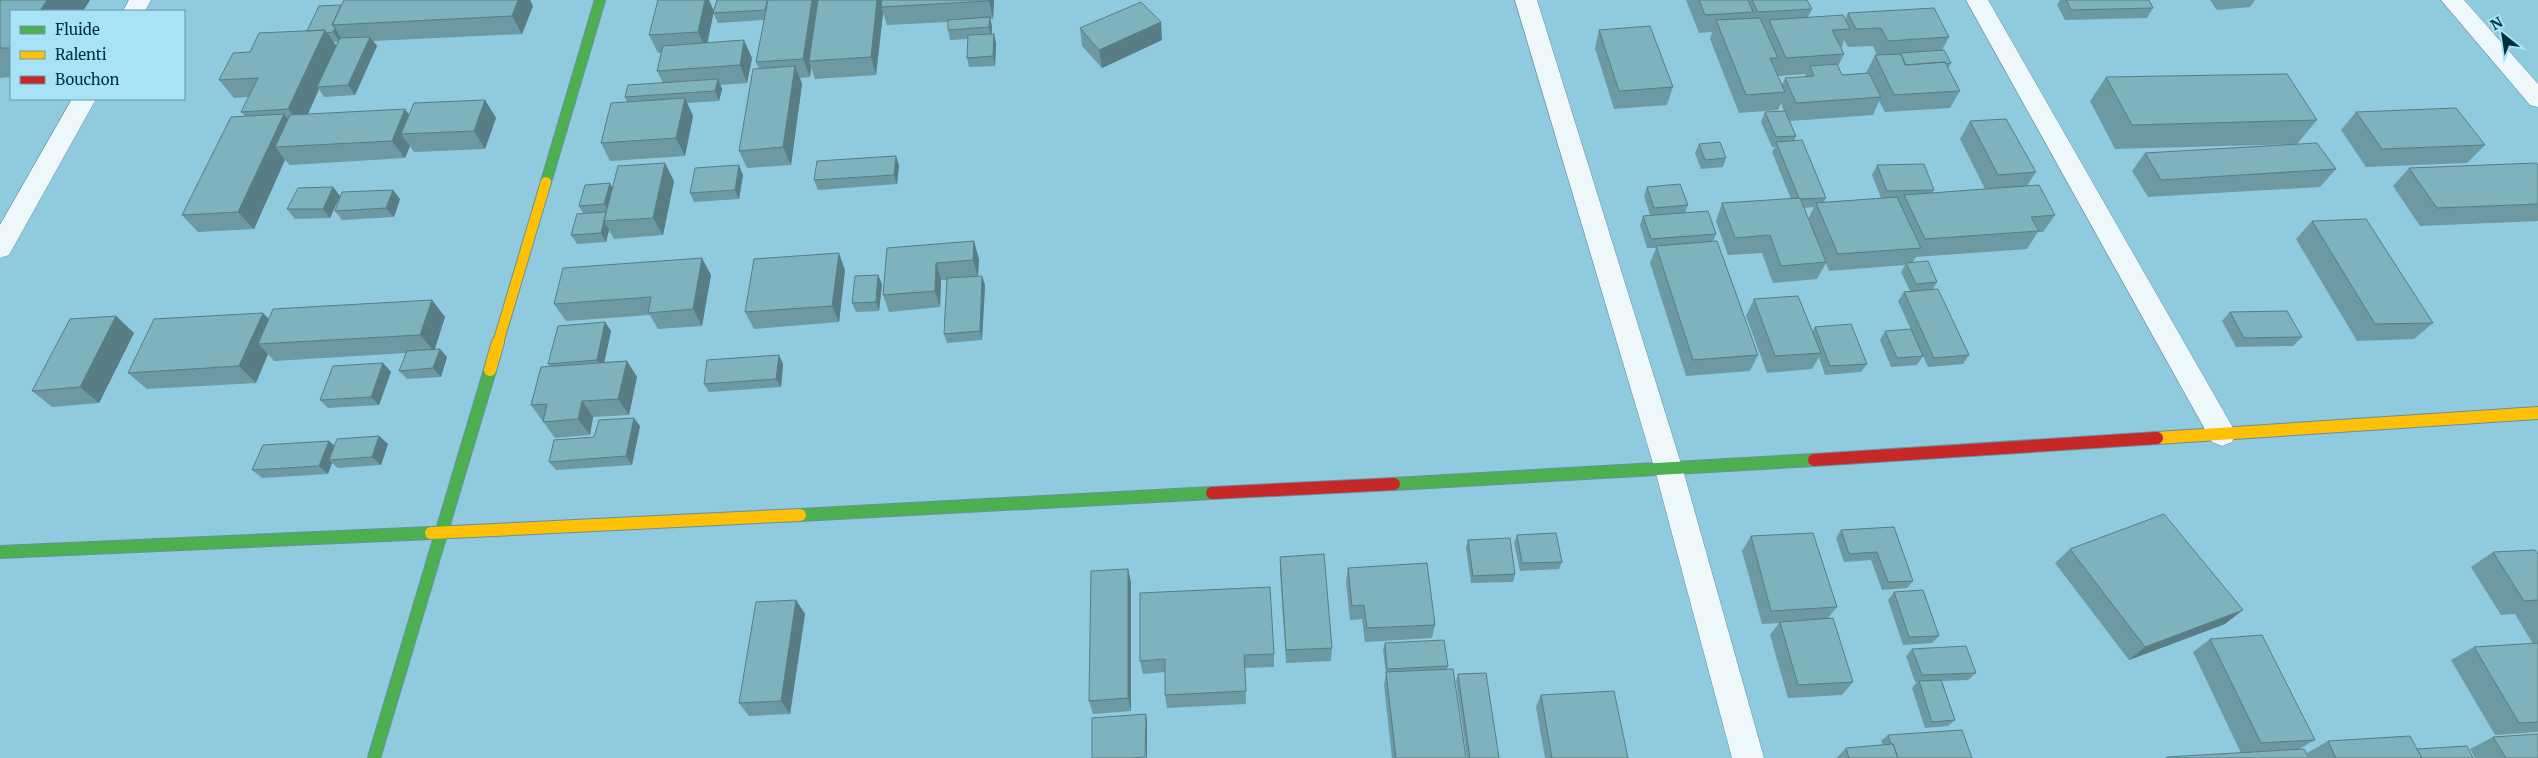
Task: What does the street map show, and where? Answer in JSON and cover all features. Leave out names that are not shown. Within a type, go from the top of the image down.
[{"type":"street","points":[[374,758],[600,0]]},
{"type":"street","points":[[1526,0],[1669,470],[1748,758]]},
{"type":"street","points":[[1977,0],[2222,434]]},
{"type":"street","points":[[2452,0],[2538,98]]},
{"type":"street","points":[[0,248],[83,100]]},
{"type":"street","points":[[0,552],[442,533],[1669,470],[2538,413]]},
{"type":"building","points":[[0,0],[47,0],[41,10],[10,10],[10,48],[0,48]]},
{"type":"building","points":[[344,0],[518,0],[512,16],[332,25]]},
{"type":"building","points":[[658,0],[705,0],[698,32],[649,35]]},
{"type":"building","points":[[717,0],[767,0],[765,10],[713,13]]},
{"type":"building","points":[[768,0],[812,0],[803,59],[756,62]]},
{"type":"building","points":[[818,0],[877,0],[871,57],[809,61]]},
{"type":"building","points":[[882,0],[989,0],[989,1],[881,7]]},
{"type":"building","points":[[1699,0],[1748,0],[1753,12],[1705,15]]},
{"type":"building","points":[[1752,0],[1807,0],[1812,9],[1758,12]]},
{"type":"building","points":[[2066,0],[2149,0],[2153,8],[2071,10]]},
{"type":"building","points":[[1141,2],[1161,22],[1099,50],[1080,28]]},
{"type":"building","points":[[341,5],[332,25],[335,28],[333,32],[326,33],[325,30],[307,31],[319,6]]},
{"type":"building","points":[[1934,8],[1949,37],[1888,41],[1881,28],[1856,29],[1848,13]]},
{"type":"building","points":[[1843,15],[1850,29],[1832,30],[1844,54],[1786,58],[1769,20]]},
{"type":"building","points":[[990,17],[989,27],[948,30],[948,20]]},
{"type":"building","points":[[1760,18],[1778,58],[1770,58],[1785,92],[1746,95],[1716,20]]},
{"type":"building","points":[[1650,26],[1673,87],[1619,91],[1599,30]]},
{"type":"building","points":[[325,30],[288,109],[241,112],[258,78],[219,80],[233,53],[250,52],[259,33]]},
{"type":"building","points":[[994,34],[993,56],[967,58],[968,35]]},
{"type":"building","points":[[370,37],[348,85],[317,87],[340,38]]},
{"type":"building","points":[[744,40],[740,65],[657,71],[663,46]]},
{"type":"building","points":[[1944,50],[1951,63],[1906,65],[1900,53]]},
{"type":"building","points":[[1901,54],[1905,65],[1945,62],[1960,91],[1894,95],[1875,55]]},
{"type":"building","points":[[1837,64],[1842,75],[1869,73],[1881,97],[1796,103],[1785,78],[1814,76],[1810,66]]},
{"type":"building","points":[[795,66],[783,147],[739,151],[753,69]]},
{"type":"building","points":[[2287,74],[2317,120],[2132,125],[2106,77]]},
{"type":"building","points":[[718,79],[715,91],[625,97],[628,85]]},
{"type":"building","points":[[685,98],[676,138],[601,143],[611,103]]},
{"type":"building","points":[[485,100],[474,131],[401,134],[414,103]]},
{"type":"building","points":[[2456,108],[2485,145],[2382,149],[2356,112]]},
{"type":"building","points":[[405,109],[392,141],[275,147],[290,115]]},
{"type":"building","points":[[1785,111],[1796,136],[1776,137],[1765,112]]},
{"type":"building","points":[[284,114],[238,212],[182,215],[231,117]]},
{"type":"building","points":[[2006,119],[2036,172],[1998,175],[1970,121]]},
{"type":"building","points":[[1802,140],[1826,198],[1799,198],[1776,142]]},
{"type":"building","points":[[1720,142],[1726,158],[1705,160],[1699,144]]},
{"type":"building","points":[[2317,143],[2336,169],[2161,180],[2145,153]]},
{"type":"building","points":[[896,156],[894,175],[814,180],[817,161]]},
{"type":"building","points":[[665,163],[653,218],[604,221],[618,166]]},
{"type":"building","points":[[2536,163],[2538,165],[2538,204],[2437,208],[2409,168]]},
{"type":"building","points":[[1924,164],[1934,190],[1887,191],[1877,165]]},
{"type":"building","points":[[739,165],[735,190],[690,193],[695,168]]},
{"type":"building","points":[[610,183],[604,204],[579,206],[585,185]]},
{"type":"building","points":[[1680,184],[1688,205],[1654,208],[1647,187]]},
{"type":"building","points":[[2039,185],[2055,215],[2031,217],[2039,231],[1925,239],[1904,195]]},
{"type":"building","points":[[333,187],[323,209],[287,209],[298,188]]},
{"type":"building","points":[[393,190],[386,208],[335,211],[342,192]]},
{"type":"building","points":[[1897,197],[1921,248],[1838,254],[1816,203]]},
{"type":"building","points":[[1800,198],[1826,262],[1781,266],[1770,235],[1735,238],[1722,203]]},
{"type":"building","points":[[1708,211],[1716,234],[1651,239],[1643,216]]},
{"type":"building","points":[[606,212],[601,233],[571,235],[577,214]]},
{"type":"building","points":[[2366,219],[2433,323],[2375,324],[2312,221]]},
{"type":"building","points":[[974,241],[973,260],[936,263],[935,291],[883,295],[887,248]]},
{"type":"building","points":[[1717,241],[1758,355],[1693,360],[1656,246]]},
{"type":"building","points":[[839,253],[832,306],[745,312],[754,259]]},
{"type":"building","points":[[702,258],[693,309],[648,313],[651,297],[554,304],[563,268]]},
{"type":"building","points":[[1928,261],[1937,282],[1916,284],[1906,263]]},
{"type":"building","points":[[878,275],[876,302],[852,303],[855,276]]},
{"type":"building","points":[[982,276],[980,331],[944,334],[947,278]]},
{"type":"building","points":[[1938,289],[1969,355],[1934,358],[1904,292]]},
{"type":"building","points":[[1798,296],[1821,353],[1775,356],[1754,299]]},
{"type":"building","points":[[432,300],[420,335],[258,344],[273,309]]},
{"type":"building","points":[[2287,311],[2302,337],[2244,338],[2230,312]]},
{"type":"building","points":[[263,313],[239,366],[128,373],[154,319]]},
{"type":"building","points":[[116,316],[80,387],[32,391],[70,319]]},
{"type":"building","points":[[605,322],[597,360],[548,364],[558,326]]},
{"type":"building","points":[[1851,324],[1867,364],[1830,366],[1815,327]]},
{"type":"building","points":[[1911,329],[1923,356],[1897,358],[1885,331]]},
{"type":"building","points":[[440,349],[433,368],[399,371],[407,351]]},
{"type":"building","points":[[779,355],[776,379],[704,384],[707,360]]},
{"type":"building","points":[[627,361],[618,399],[582,401],[578,419],[543,422],[547,404],[531,405],[541,367]]},
{"type":"building","points":[[383,363],[371,397],[320,400],[333,366]]},
{"type":"building","points":[[634,418],[626,456],[549,462],[554,440],[594,437],[599,420]]},
{"type":"building","points":[[379,436],[372,457],[329,460],[337,439]]},
{"type":"building","points":[[329,441],[319,466],[252,470],[263,445]]},
{"type":"building","points":[[2164,514],[2243,610],[2145,647],[2070,549]]},
{"type":"building","points":[[1894,527],[1913,581],[1888,582],[1877,552],[1849,554],[1841,530]]},
{"type":"building","points":[[1556,533],[1562,562],[1522,563],[1517,535]]},
{"type":"building","points":[[1813,533],[1837,607],[1771,611],[1751,536]]},
{"type":"building","points":[[1510,538],[1515,574],[1473,576],[1468,540]]},
{"type":"building","points":[[2535,550],[2538,554],[2538,600],[2524,601],[2493,552]]},
{"type":"building","points":[[1324,554],[1332,648],[1286,650],[1280,557]]},
{"type":"building","points":[[1427,563],[1435,625],[1367,628],[1364,605],[1352,606],[1348,568]]},
{"type":"building","points":[[1128,569],[1128,698],[1089,701],[1091,571]]},
{"type":"building","points":[[1270,587],[1274,654],[1244,655],[1246,691],[1165,695],[1165,659],[1140,661],[1140,593]]},
{"type":"building","points":[[1923,590],[1939,636],[1909,637],[1894,592]]},
{"type":"building","points":[[796,600],[781,701],[739,703],[756,602]]},
{"type":"building","points":[[1833,618],[1853,682],[1798,685],[1780,622]]},
{"type":"building","points":[[2262,635],[2315,740],[2261,743],[2210,639]]},
{"type":"building","points":[[1444,640],[1448,666],[1387,669],[1385,643]]},
{"type":"building","points":[[2538,643],[2538,722],[2519,723],[2474,647]]},
{"type":"building","points":[[1966,646],[1976,673],[1922,675],[1912,649]]},
{"type":"building","points":[[1453,669],[1466,758],[1396,758],[1386,672]]},
{"type":"building","points":[[1486,673],[1499,758],[1470,758],[1458,674]]},
{"type":"building","points":[[1941,680],[1955,720],[1932,722],[1919,681]]},
{"type":"building","points":[[1614,691],[1628,758],[1552,758],[1541,695]]},
{"type":"building","points":[[1146,714],[1145,757],[1092,758],[1092,718]]},
{"type":"building","points":[[1962,730],[1972,758],[1898,758],[1888,735]]},
{"type":"building","points":[[2538,734],[2538,758],[2506,758],[2493,737]]},
{"type":"building","points":[[2410,736],[2422,758],[2336,758],[2328,741]]},
{"type":"building","points":[[1893,744],[1898,758],[1849,758],[1846,748]]},
{"type":"building","points":[[2467,746],[2473,758],[2422,758],[2417,749]]},
{"type":"building","points":[[2304,749],[2309,758],[2167,758],[2167,757]]},
{"type":"traffic: fast","points":[[546,182],[600,0]]},
{"type":"traffic: fast","points":[[374,758],[490,370]]},
{"type":"traffic: fast","points":[[1394,484],[1814,460]]},
{"type":"traffic: fast","points":[[800,515],[1212,493]]},
{"type":"traffic: fast","points":[[0,552],[431,533]]},
{"type":"traffic: slow","points":[[490,370],[546,182]]},
{"type":"traffic: slow","points":[[2157,438],[2538,413]]},
{"type":"traffic: slow","points":[[431,533],[800,515]]},
{"type":"traffic: jam","points":[[1814,460],[2157,438]]},
{"type":"traffic: jam","points":[[1212,493],[1394,484]]}]
